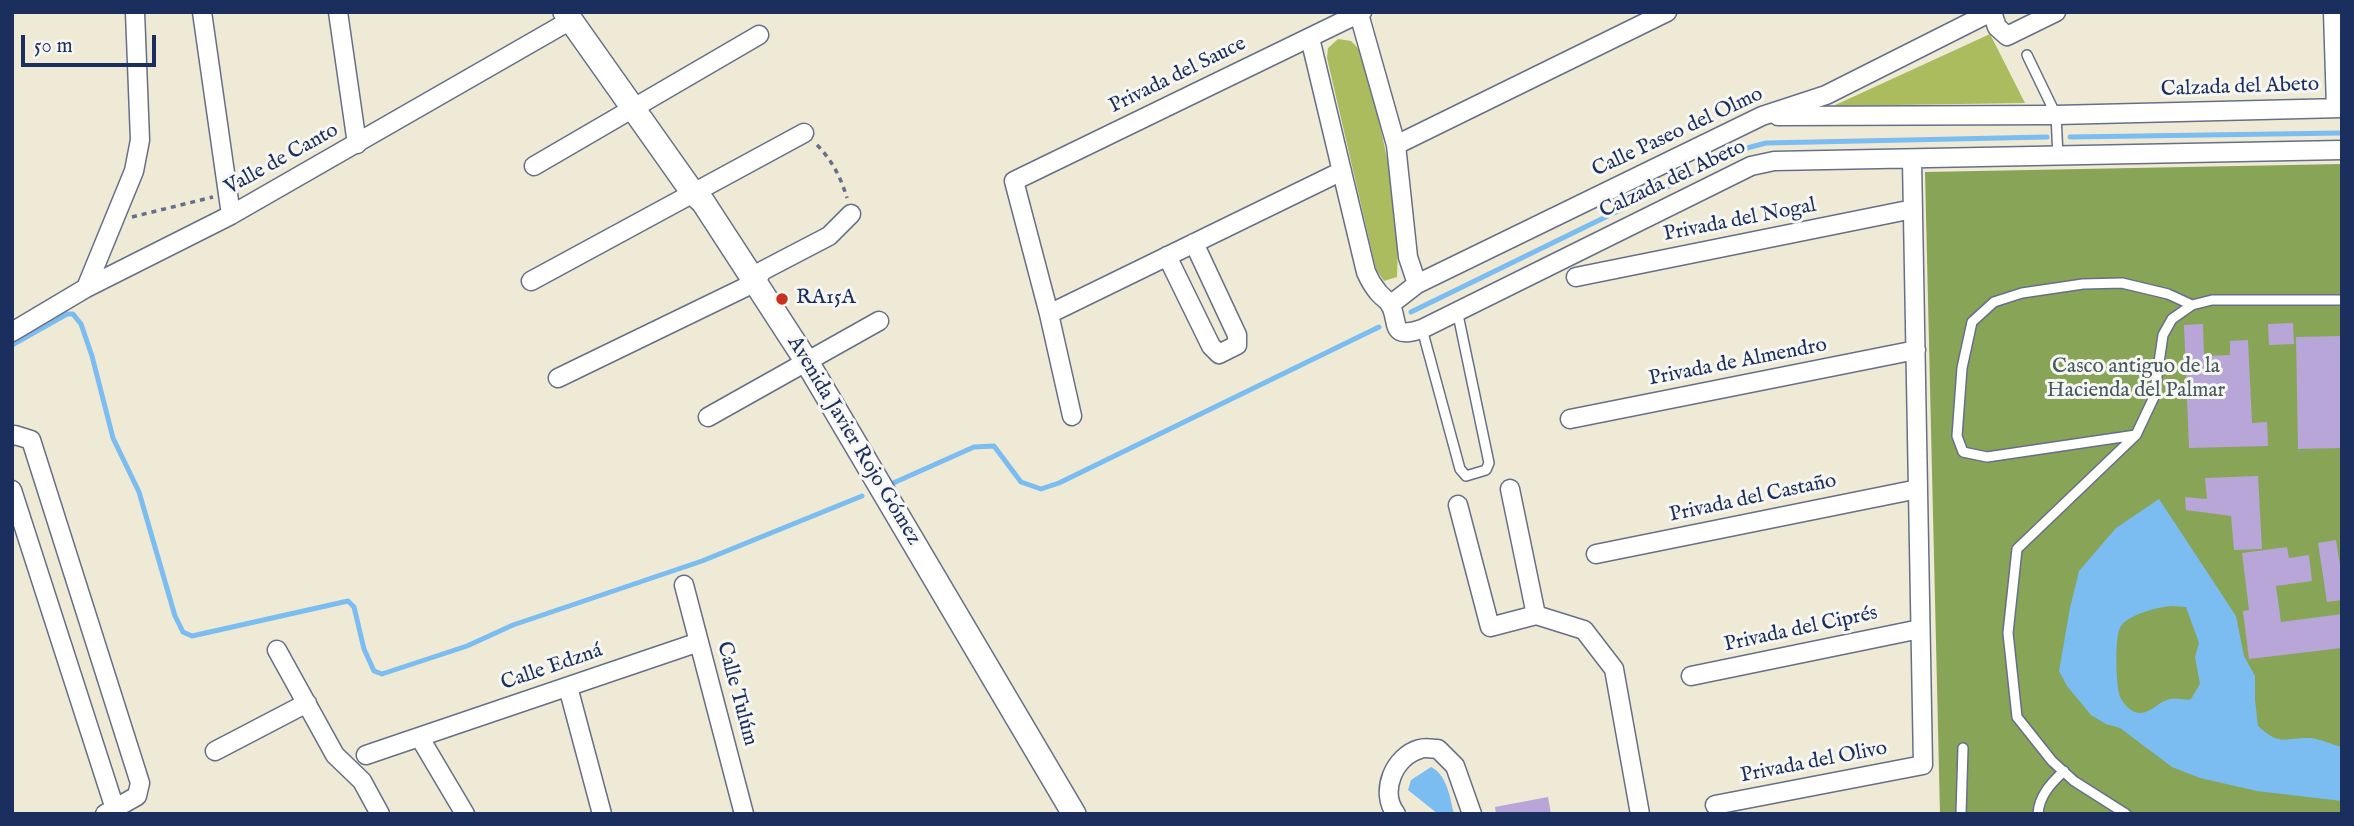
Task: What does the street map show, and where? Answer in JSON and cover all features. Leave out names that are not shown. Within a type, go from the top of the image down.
[{"type":"street","points":[[86,288],[134,171],[140,140],[135,12]]},
{"type":"street","points":[[202,12],[232,215]]},
{"type":"street","points":[[338,12],[357,144]]},
{"type":"street","points":[[1396,145],[1667,12]]},
{"type":"street","points":[[1991,12],[1997,27],[2007,36],[2056,12]]},
{"type":"street","name":"Calle Paseo del Olmo","points":[[1390,305],[1417,284],[1762,116],[1826,95],[1991,12]]},
{"type":"street","points":[[2333,12],[2339,108]]},
{"type":"street","points":[[1360,13],[1396,145],[1408,257],[1417,284]]},
{"type":"street","name":"Privada del Sauce","points":[[1049,314],[1014,181],[1360,13]]},
{"type":"street","name":"Valle de Canto","points":[[12,332],[86,288],[232,215],[357,144],[568,16]]},
{"type":"street","name":"Avenida Javier Rojo Gómez","points":[[568,16],[693,193],[703,202],[807,362],[1074,814]]},
{"type":"street","points":[[534,166],[759,35]]},
{"type":"street","points":[[1310,38],[1366,272],[1376,290],[1390,305],[1395,327],[1402,332],[1422,329]]},
{"type":"street","name":"Calzada del Abeto","points":[[1762,116],[2056,115],[2339,108]]},
{"type":"street","points":[[531,281],[804,133]]},
{"type":"street","name":"Calzada del Abeto","points":[[1422,329],[1751,166],[1774,161],[2342,150]]},
{"type":"street","points":[[1912,160],[1920,629]]},
{"type":"street","points":[[1072,416],[1049,314],[1342,170]]},
{"type":"street","name":"Privada del Nogal","points":[[1576,276],[1913,209]]},
{"type":"street","points":[[558,378],[755,282],[762,271],[829,236],[851,214]]},
{"type":"street","points":[[1167,256],[1211,346],[1219,354],[1231,349],[1237,345],[1237,335],[1194,243]]},
{"type":"street","points":[[708,417],[879,321]]},
{"type":"street","name":"Privada de Almendro","points":[[1570,419],[1916,350]]},
{"type":"street","points":[[12,436],[31,440],[140,783],[136,796],[110,811],[12,490]]},
{"type":"street","points":[[1510,489],[1536,615]]},
{"type":"street","name":"Privada del Castaño","points":[[1596,554],[1918,489]]},
{"type":"street","points":[[1458,505],[1490,627],[1536,615],[1584,630],[1614,669],[1640,814]]},
{"type":"street","name":"Calle Tulúm","points":[[684,585],[744,814]]},
{"type":"street","name":"Privada del Ciprés","points":[[1691,676],[1920,629]]},
{"type":"street","name":"Privada del Olivo","points":[[1715,805],[1923,765],[1920,629]]},
{"type":"street","name":"Calle Edzná","points":[[366,755],[699,642]]},
{"type":"street","points":[[277,650],[335,755],[362,781],[380,814]]},
{"type":"street","points":[[568,687],[603,814]]},
{"type":"street","points":[[215,751],[307,703]]},
{"type":"street","points":[[420,738],[465,814]]},
{"type":"street","points":[[1396,814],[1387,791],[1393,772],[1408,756],[1421,748],[1429,748],[1438,749],[1455,766],[1472,814]]},
{"type":"lane","points":[[2027,55],[2056,115],[2058,157]]},
{"type":"lane","points":[[2136,435],[1987,457],[1964,452],[1957,436],[1962,368],[1972,322],[1994,302],[2022,293],[2083,284],[2122,283],[2168,294],[2192,305]]},
{"type":"lane","points":[[2126,814],[2064,771],[2017,717],[2008,633],[2017,549],[2136,435],[2154,397],[2163,335],[2172,319],[2192,305],[2211,300],[2342,300]]},
{"type":"lane","points":[[1422,329],[1460,469],[1466,476],[1486,470],[1489,463],[1457,310]]},
{"type":"lane","points":[[1961,814],[1963,748]]},
{"type":"lane","points":[[2038,814],[2039,803],[2053,781],[2064,771]]},
{"type":"path","points":[[804,133],[827,155],[842,182],[851,214]]},
{"type":"path","points":[[113,221],[228,194]]},
{"type":"green space","points":[[1990,34],[2025,103],[1833,106]]},
{"type":"green space","points":[[1338,39],[1351,41],[1361,51],[1388,163],[1398,248],[1397,277],[1384,281],[1376,269],[1327,58],[1328,48]]},
{"type":"green space","name":"Casco antiguo de la Hacienda del Palmar","points":[[2342,164],[2342,814],[1940,814],[1925,172]]},
{"type":"water","points":[[2159,499],[2236,616],[2244,656],[2255,676],[2258,726],[2277,739],[2313,738],[2342,747],[2342,801],[2257,791],[2200,778],[2172,767],[2120,728],[2091,715],[2067,686],[2059,671],[2079,571],[2116,528]],"holes":[[[2171,606],[2186,607],[2199,643],[2195,657],[2200,684],[2191,699],[2170,699],[2140,713],[2128,708],[2120,697],[2117,672],[2121,626],[2130,618],[2151,610]]]},
{"type":"water","points":[[1431,767],[1444,781],[1454,814],[1438,814],[1408,790],[1411,780]]},
{"type":"building","points":[[2293,323],[2294,344],[2269,345],[2268,324]]},
{"type":"building","points":[[2203,324],[2204,356],[2230,355],[2230,341],[2248,340],[2252,423],[2267,422],[2268,446],[2189,448],[2184,325]]},
{"type":"building","points":[[2342,336],[2342,448],[2298,449],[2296,337]]},
{"type":"building","points":[[2258,476],[2262,549],[2234,550],[2231,516],[2186,510],[2185,497],[2207,499],[2205,478]]},
{"type":"building","points":[[2336,540],[2342,578],[2342,600],[2327,602],[2318,543]]},
{"type":"building","points":[[2287,547],[2289,558],[2309,555],[2312,581],[2276,586],[2281,622],[2342,614],[2342,648],[2249,659],[2243,611],[2249,610],[2242,553]]},
{"type":"building","points":[[1548,797],[1551,814],[1496,814],[1495,807]]},
{"type":"waterway","points":[[2070,137],[2342,133]]},
{"type":"waterway","points":[[1411,312],[1747,148],[1766,143],[2047,137]]},
{"type":"waterway","points":[[12,345],[67,314],[73,314],[81,324],[113,438],[139,492],[175,616],[183,632],[192,636],[348,601],[354,607],[364,649],[374,671],[382,674],[467,646],[513,625],[702,561],[862,496]]},
{"type":"waterway","points":[[891,484],[974,447],[994,446],[1021,482],[1041,489],[1059,483],[1379,327]]},
{"type":"place","name":"RA15A","points":[[782,299]]}]
